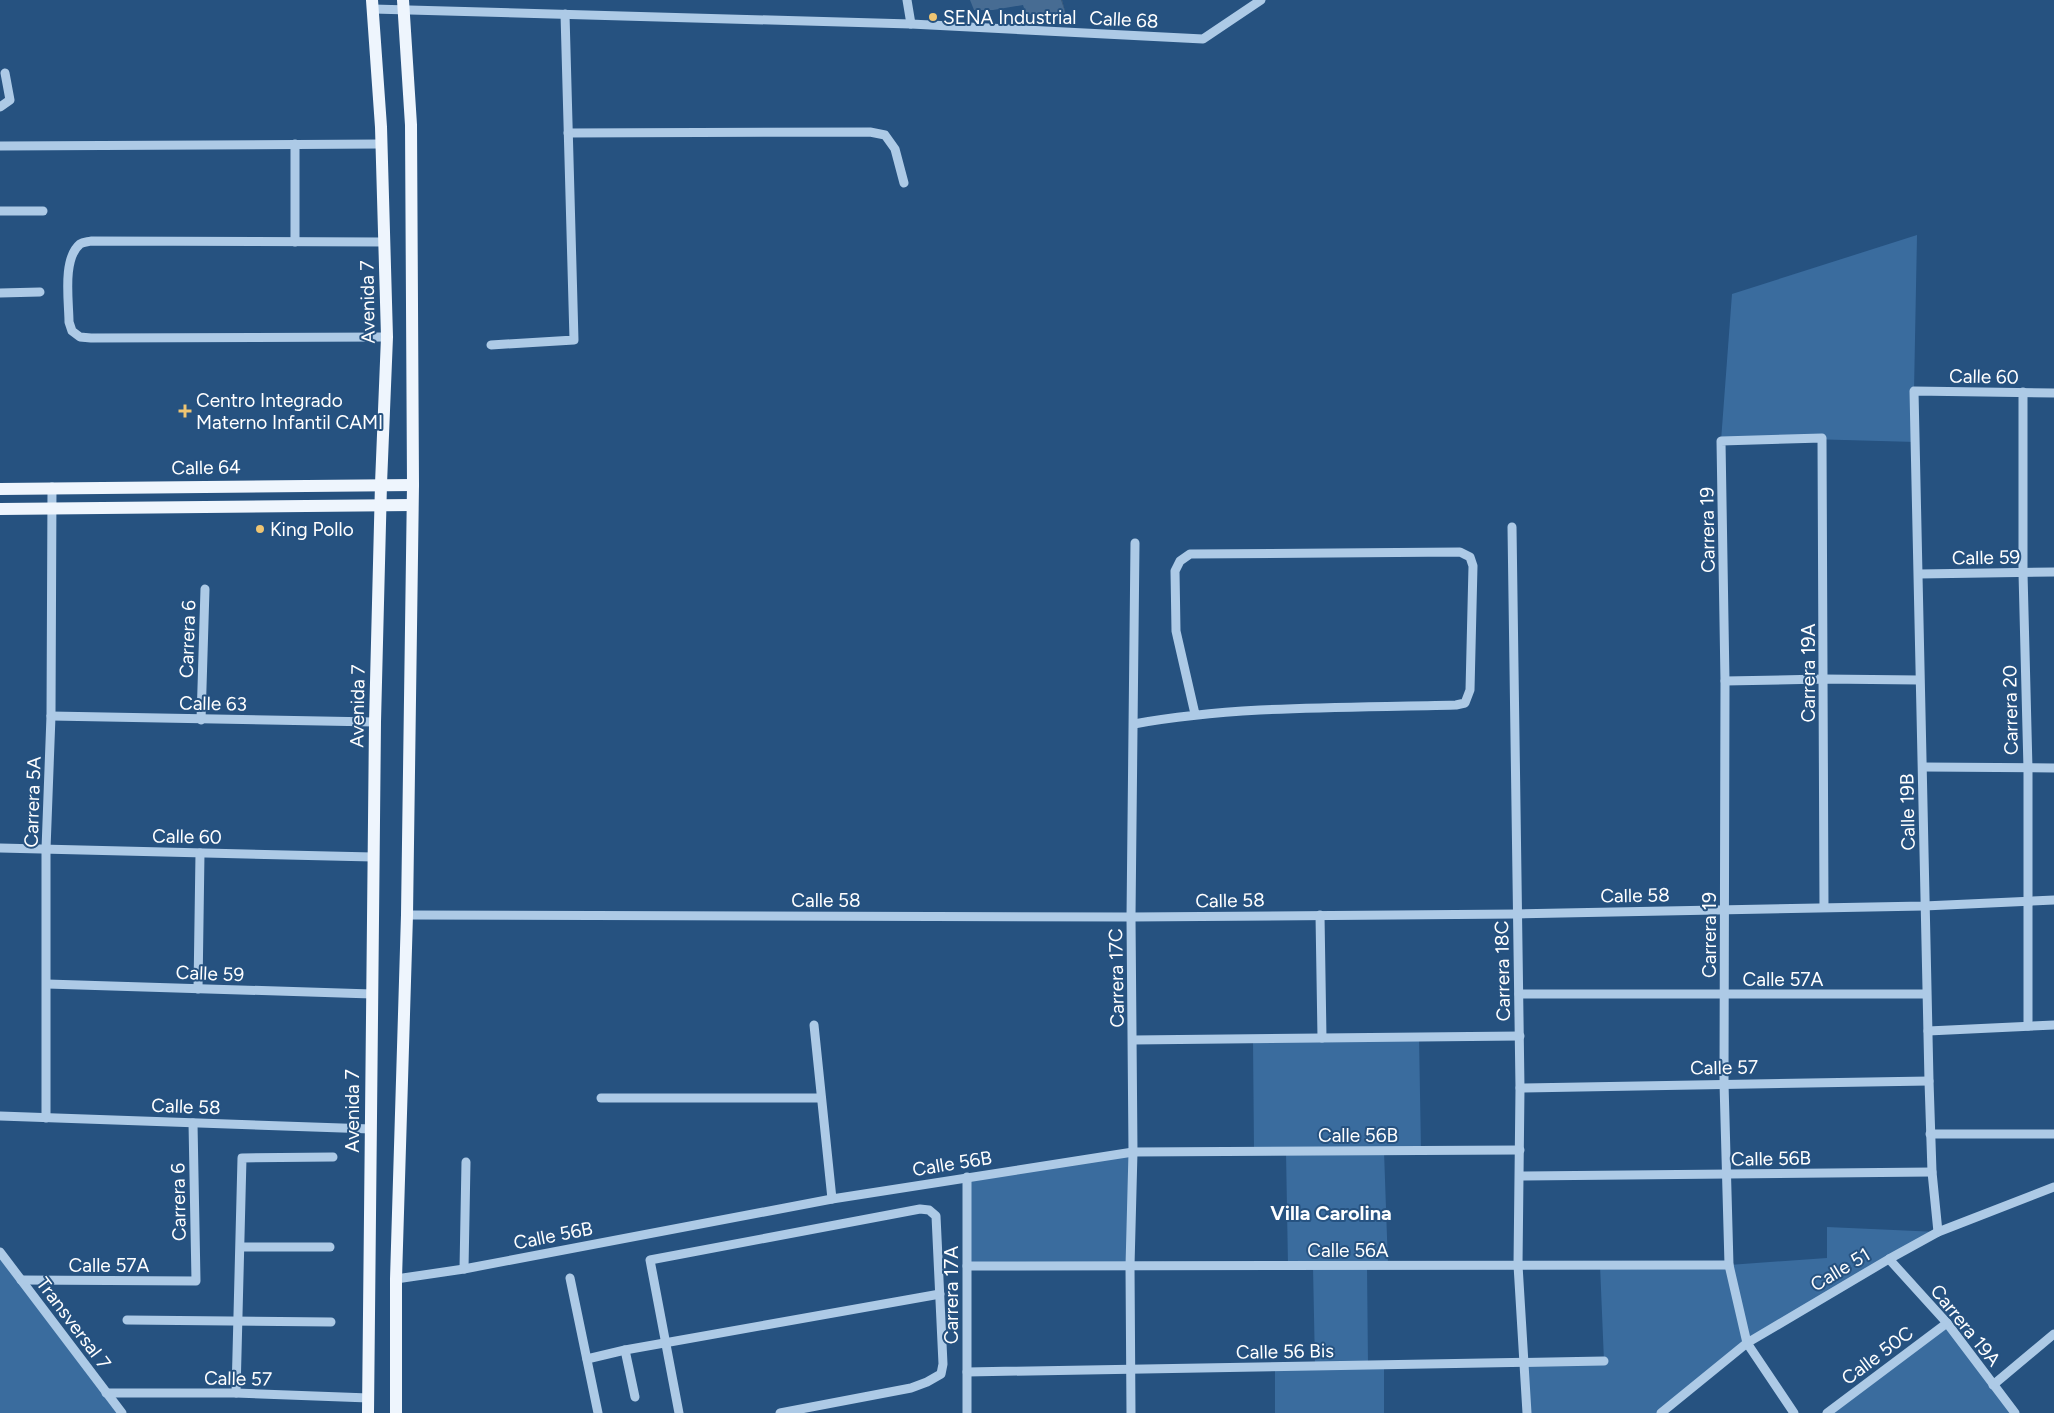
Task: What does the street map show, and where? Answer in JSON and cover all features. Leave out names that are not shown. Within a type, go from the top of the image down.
[{"type":"main road","name":"Avenida 7","points":[[368,1413],[375,722],[380,484],[387,336],[381,144],[373,5]]},
{"type":"main road","points":[[396,1413],[396,1279],[407,915],[413,485],[411,125],[404,5]]},
{"type":"main road","name":"Calle 64","points":[[0,488],[413,485]]},
{"type":"main road","points":[[0,509],[412,505]]},
{"type":"street","points":[[907,0],[911,24]]},
{"type":"street","name":"Calle 68","points":[[373,5],[565,14],[911,24],[1203,39],[1261,0]]},
{"type":"street","points":[[491,345],[574,340],[565,14]]},
{"type":"street","points":[[0,107],[10,100],[5,74]]},
{"type":"street","points":[[568,133],[870,132],[885,135],[895,148],[904,183]]},
{"type":"street","points":[[295,144],[295,242]]},
{"type":"street","points":[[0,146],[381,144]]},
{"type":"street","points":[[0,211],[43,211]]},
{"type":"street","points":[[384,242],[91,241],[81,243],[73,253],[69,264],[69,322],[72,331],[80,336],[91,338],[387,336]]},
{"type":"street","points":[[0,293],[40,292]]},
{"type":"street","name":"Calle 60","points":[[1914,391],[2054,394]]},
{"type":"street","name":"Calle 19B","points":[[1914,391],[1919,574],[1919,680],[1923,767],[1926,994],[1930,1134],[1938,1232]]},
{"type":"street","name":"Carrera 20","points":[[2022,392],[2028,769],[2028,1026]]},
{"type":"street","name":"Carrera 19","points":[[1794,1413],[1747,1343],[1730,1265],[1724,1083],[1726,995],[1725,681],[1721,441],[1822,438]]},
{"type":"street","name":"Carrera 19A","points":[[1822,438],[1824,907]]},
{"type":"street","name":"Carrera 5A","points":[[46,1118],[46,849],[51,716],[52,487]]},
{"type":"street","name":"Carrera 18C","points":[[1512,528],[1520,1036],[1518,1265],[1527,1413]]},
{"type":"street","name":"Carrera 17C","points":[[1131,1413],[1130,1266],[1133,1040],[1131,917],[1135,543]]},
{"type":"street","points":[[1134,724],[1195,714],[1229,711],[1456,705],[1465,703],[1470,690],[1473,566],[1470,557],[1460,552],[1190,554],[1180,561],[1175,571],[1176,631],[1195,714]]},
{"type":"street","name":"Calle 59","points":[[1919,574],[2054,572]]},
{"type":"street","name":"Carrera 6","points":[[201,720],[205,589]]},
{"type":"street","points":[[1725,681],[1919,680]]},
{"type":"street","name":"Calle 63","points":[[51,716],[375,722]]},
{"type":"street","points":[[1923,767],[2054,768]]},
{"type":"street","name":"Calle 60","points":[[0,848],[374,857]]},
{"type":"street","points":[[198,989],[200,853]]},
{"type":"street","name":"Calle 58","points":[[407,915],[1131,917],[1518,914],[1924,906],[2054,900]]},
{"type":"street","points":[[1320,915],[1322,1038]]},
{"type":"street","name":"Calle 59","points":[[46,984],[372,994]]},
{"type":"street","name":"Calle 57A","points":[[1519,994],[1926,994]]},
{"type":"street","points":[[1928,1031],[2054,1025]]},
{"type":"street","points":[[814,1026],[832,1199]]},
{"type":"street","points":[[1133,1040],[1520,1036]]},
{"type":"street","name":"Calle 57","points":[[1520,1088],[1724,1083],[1929,1081]]},
{"type":"street","points":[[600,1098],[821,1098]]},
{"type":"street","name":"Calle 58","points":[[0,1116],[371,1129]]},
{"type":"street","name":"Carrera 6","points":[[193,1123],[196,1281]]},
{"type":"street","points":[[1930,1134],[2054,1134]]},
{"type":"street","name":"Calle 56B","points":[[396,1279],[464,1269],[832,1199],[1133,1152],[1520,1150]]},
{"type":"street","points":[[236,1394],[242,1158],[333,1157]]},
{"type":"street","points":[[464,1269],[466,1162]]},
{"type":"street","name":"Calle 56B","points":[[1520,1176],[1932,1172]]},
{"type":"street","name":"Carrera 17A","points":[[967,1177],[967,1413]]},
{"type":"street","name":"Calle 51","points":[[1661,1413],[1747,1343],[1889,1260],[1938,1232],[2054,1187]]},
{"type":"street","points":[[679,1413],[650,1260],[920,1209],[929,1210],[936,1216],[943,1364],[941,1374],[912,1388],[780,1413]]},
{"type":"street","points":[[240,1248],[330,1247]]},
{"type":"street","name":"Transversal 7","points":[[0,1252],[122,1413]]},
{"type":"street","name":"Carrera 19A","points":[[1889,1260],[1947,1323],[2015,1413]]},
{"type":"street","name":"Calle 56A","points":[[967,1266],[1730,1265]]},
{"type":"street","points":[[570,1278],[598,1413]]},
{"type":"street","name":"Calle 57A","points":[[22,1280],[196,1281]]},
{"type":"street","points":[[587,1359],[624,1350],[940,1294]]},
{"type":"street","points":[[127,1320],[331,1322]]},
{"type":"street","name":"Calle 50C","points":[[1827,1413],[1947,1323]]},
{"type":"street","points":[[1993,1385],[2054,1334]]},
{"type":"street","points":[[624,1350],[635,1397]]},
{"type":"street","name":"Calle 56 Bis","points":[[967,1372],[1604,1361]]},
{"type":"street","name":"Calle 57","points":[[106,1393],[369,1398]]},
{"type":"shaded area","points":[[1917,235],[1914,391],[1916,442],[1809,439],[1721,441],[1732,294]]},
{"type":"shaded area","points":[[1419,1037],[1421,1151],[1384,1151],[1388,1266],[1367,1266],[1368,1365],[1384,1365],[1384,1413],[1275,1413],[1275,1367],[1315,1366],[1313,1266],[1288,1266],[1286,1151],[1254,1151],[1253,1039]]},
{"type":"shaded area","points":[[1133,1152],[1130,1266],[967,1266],[967,1177]]},
{"type":"shaded area","points":[[1827,1227],[1938,1232],[1747,1343],[1661,1413],[1527,1413],[1524,1363],[1604,1361],[1600,1265],[1729,1265],[1827,1258]]},
{"type":"shaded area","points":[[0,1252],[122,1413],[0,1413]]},
{"type":"shaded area","points":[[1947,1323],[2015,1413],[1827,1413]]},
{"type":"place","name":"SENA Industrial","points":[[933,17]]},
{"type":"place","name":"Centro Integrado Materno Infantil CAMI","points":[[185,411]]},
{"type":"place","name":"King Pollo","points":[[260,529]]},
{"type":"district","name":"Villa Carolina","points":[[1331,1213]]}]
